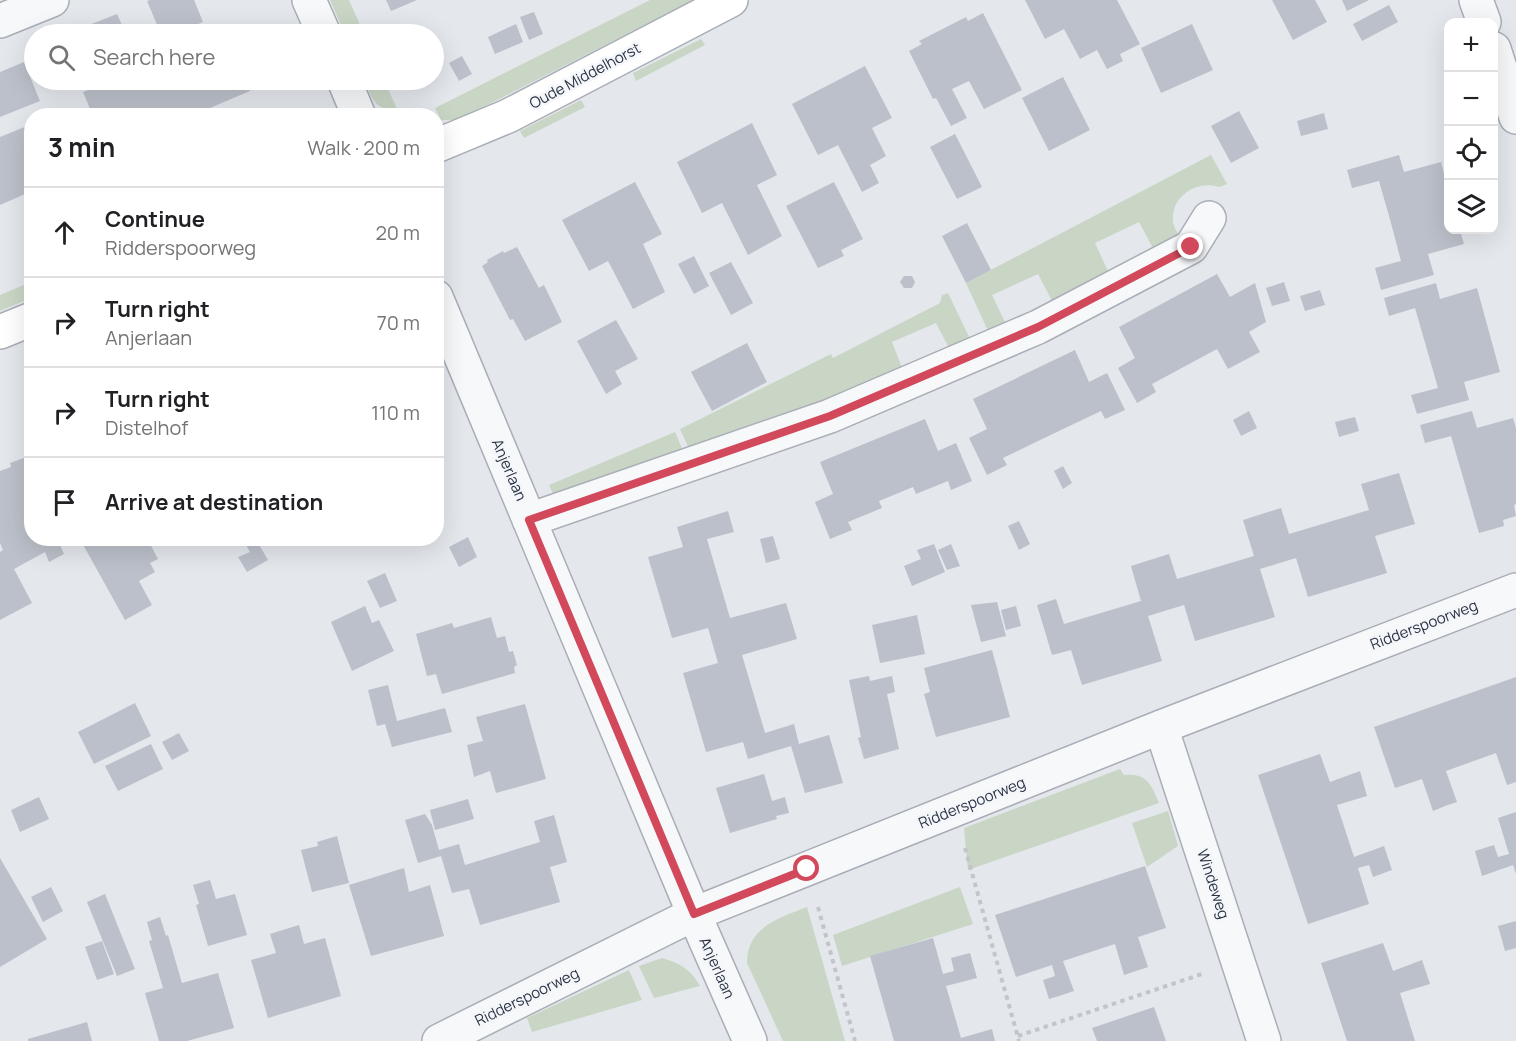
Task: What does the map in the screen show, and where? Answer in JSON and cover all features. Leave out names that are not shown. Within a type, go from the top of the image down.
[{"type":"street","points":[[0,21],[52,0]]},
{"type":"street","points":[[309,0],[320,24]]},
{"type":"street","name":"Oude Middelhorst","points":[[444,143],[508,116],[730,0]]},
{"type":"street","points":[[1476,0],[1483,18]]},
{"type":"street","points":[[1498,61],[1516,117]]},
{"type":"street","points":[[348,90],[356,108]]},
{"type":"street","points":[[529,520],[830,416],[1038,327],[1191,247],[1209,218]]},
{"type":"street","name":"Anjerlaan","points":[[444,316],[694,914],[750,1041]]},
{"type":"street","points":[[0,333],[24,322]]},
{"type":"street","name":"Ridderspoorweg","points":[[439,1041],[694,914],[1161,727],[1516,590]]},
{"type":"street","name":"Windeweg","points":[[1161,727],[1264,1041]]},
{"type":"path","points":[[954,810],[1018,1039],[1238,961]]},
{"type":"path","points":[[807,869],[855,1041]]},
{"type":"green space","points":[[330,0],[349,0],[360,24],[341,24]]},
{"type":"green space","points":[[650,0],[693,0],[458,120],[444,120],[444,108],[435,108]]},
{"type":"green space","points":[[701,39],[705,45],[636,81],[633,73]]},
{"type":"green space","points":[[369,90],[388,90],[397,108],[379,106]]},
{"type":"green space","points":[[581,100],[585,107],[524,138],[520,131]]},
{"type":"green space","points":[[1211,155],[1227,184],[1219,187],[1211,185],[1195,188],[1181,197],[1176,204],[1173,223],[1178,234],[1154,250],[1139,222],[1095,243],[1108,271],[1052,301],[1038,274],[992,295],[1006,324],[989,333],[966,283]]},
{"type":"green space","points":[[24,285],[24,301],[0,311],[0,295]]},
{"type":"green space","points":[[948,293],[971,341],[950,350],[936,323],[892,342],[903,370],[815,409],[690,451],[680,429],[831,354],[833,358],[940,303],[942,295]]},
{"type":"green space","points":[[675,432],[684,453],[553,494],[549,485]]},
{"type":"green space","points":[[1120,769],[1124,775],[1138,776],[1147,781],[1159,803],[968,870],[964,828]]},
{"type":"green space","points":[[1168,811],[1178,846],[1147,867],[1132,823]]},
{"type":"green space","points":[[960,887],[973,924],[842,966],[833,935]]},
{"type":"green space","points":[[807,907],[845,1041],[783,1041],[747,963],[748,951],[759,932],[776,920]]},
{"type":"green space","points":[[662,958],[684,967],[700,986],[654,998],[639,966]]},
{"type":"green space","points":[[629,970],[642,1000],[532,1032],[527,1018]]},
{"type":"building","points":[[194,0],[203,22],[157,24],[147,1]]},
{"type":"building","points":[[386,0],[417,0],[391,11]]},
{"type":"building","points":[[1025,0],[1117,0],[1140,44],[1120,54],[1123,61],[1107,69],[1097,50],[1080,59],[1064,29],[1045,39]]},
{"type":"building","points":[[1272,0],[1315,0],[1327,22],[1293,40]]},
{"type":"building","points":[[1342,0],[1369,0],[1347,11]]},
{"type":"building","points":[[1389,5],[1398,22],[1362,41],[1353,24]]},
{"type":"building","points":[[534,12],[543,34],[529,40],[520,17]]},
{"type":"building","points":[[983,13],[1022,90],[984,109],[969,81],[952,89],[967,118],[951,126],[936,98],[933,99],[909,51],[922,44],[919,41],[966,17],[968,21]]},
{"type":"building","points":[[117,14],[122,24],[91,24]]},
{"type":"building","points":[[516,24],[523,42],[495,54],[488,37]]},
{"type":"building","points":[[1192,24],[1213,70],[1161,93],[1141,48]]},
{"type":"building","points":[[462,56],[472,74],[459,81],[449,63]]},
{"type":"building","points":[[24,62],[24,90],[35,90],[40,101],[0,117],[0,72]]},
{"type":"building","points":[[865,66],[892,118],[872,128],[886,156],[870,165],[879,183],[862,192],[838,145],[818,155],[792,104]]},
{"type":"building","points":[[1063,77],[1090,130],[1049,151],[1022,98]]},
{"type":"building","points":[[88,90],[250,91],[210,108],[90,108],[83,92]]},
{"type":"building","points":[[1239,111],[1259,148],[1231,163],[1211,126]]},
{"type":"building","points":[[1324,113],[1328,129],[1301,136],[1297,121]]},
{"type":"building","points":[[752,123],[777,175],[757,185],[782,236],[748,255],[722,203],[702,213],[677,162]]},
{"type":"building","points":[[24,127],[24,194],[0,205],[0,137]]},
{"type":"building","points":[[955,134],[982,187],[957,199],[930,147]]},
{"type":"building","points":[[1399,155],[1404,172],[1441,162],[1444,174],[1444,234],[1461,234],[1464,244],[1428,254],[1434,275],[1381,290],[1375,268],[1401,261],[1391,223],[1379,181],[1352,188],[1347,170]]},
{"type":"building","points":[[635,182],[662,234],[643,244],[665,292],[633,309],[608,261],[589,271],[562,220]]},
{"type":"building","points":[[834,182],[863,239],[841,250],[844,256],[818,268],[786,206]]},
{"type":"building","points":[[967,223],[991,270],[966,283],[942,236]]},
{"type":"building","points":[[517,247],[539,288],[544,285],[562,322],[525,341],[513,319],[510,320],[482,266],[488,262],[487,260],[503,251],[504,253]]},
{"type":"building","points":[[694,256],[709,286],[694,294],[678,264]]},
{"type":"building","points":[[731,262],[753,303],[731,315],[709,273]]},
{"type":"building","points":[[1217,274],[1230,297],[1255,283],[1266,322],[1249,332],[1260,352],[1228,369],[1217,349],[1152,384],[1156,392],[1137,403],[1118,368],[1135,358],[1119,327]]},
{"type":"building","points":[[904,276],[912,276],[915,282],[912,288],[904,288],[900,282]]},
{"type":"building","points":[[1284,282],[1290,301],[1272,306],[1266,288]]},
{"type":"building","points":[[1436,283],[1440,299],[1477,288],[1500,372],[1464,382],[1469,400],[1417,414],[1411,395],[1438,388],[1415,308],[1389,316],[1384,298]]},
{"type":"building","points":[[1320,290],[1325,305],[1305,311],[1300,296]]},
{"type":"building","points":[[616,320],[638,359],[615,371],[622,384],[606,394],[577,341]]},
{"type":"building","points":[[747,343],[767,382],[712,411],[691,372]]},
{"type":"building","points":[[1075,350],[1089,382],[1107,373],[1125,410],[1105,419],[1101,411],[1003,458],[1007,465],[987,475],[969,438],[987,429],[973,399]]},
{"type":"building","points":[[1249,411],[1257,428],[1241,436],[1233,420]]},
{"type":"building","points":[[1472,411],[1477,428],[1513,418],[1516,428],[1516,504],[1514,505],[1516,516],[1503,520],[1504,526],[1479,533],[1451,436],[1425,443],[1420,425]]},
{"type":"building","points":[[1355,417],[1359,431],[1339,437],[1335,422]]},
{"type":"building","points":[[925,419],[938,451],[956,443],[972,481],[951,490],[948,481],[916,494],[913,487],[879,501],[882,508],[848,522],[852,530],[830,539],[815,502],[833,494],[820,462]]},
{"type":"building","points":[[24,458],[24,546],[60,546],[64,554],[49,562],[45,552],[14,569],[32,603],[0,620],[0,552],[3,550],[0,543],[0,471],[11,467],[10,463]]},
{"type":"building","points":[[1063,466],[1072,483],[1063,489],[1054,471]]},
{"type":"building","points":[[1399,473],[1415,524],[1375,536],[1387,573],[1308,597],[1296,558],[1260,569],[1275,617],[1195,641],[1184,605],[1148,616],[1162,661],[1082,685],[1071,650],[1052,655],[1037,605],[1056,599],[1064,624],[1141,601],[1131,566],[1169,554],[1177,579],[1254,556],[1243,520],[1281,508],[1289,534],[1369,510],[1361,484]]},
{"type":"building","points":[[728,511],[734,532],[707,539],[730,618],[786,603],[797,639],[742,655],[765,733],[794,724],[799,744],[829,735],[843,783],[805,793],[791,746],[748,759],[743,742],[706,752],[683,673],[718,663],[708,628],[672,638],[648,557],[683,547],[677,527]]},
{"type":"building","points":[[1019,521],[1030,544],[1019,550],[1008,526]]},
{"type":"building","points":[[773,536],[780,559],[766,563],[760,539]]},
{"type":"building","points":[[468,537],[477,557],[459,567],[449,547]]},
{"type":"building","points":[[934,544],[945,572],[912,586],[904,566],[921,559],[917,550]]},
{"type":"building","points":[[951,544],[960,566],[947,570],[938,550]]},
{"type":"building","points":[[84,546],[151,546],[158,559],[150,563],[155,572],[139,581],[152,605],[125,620]]},
{"type":"building","points":[[247,546],[260,546],[268,560],[247,572],[238,557],[250,552]]},
{"type":"building","points":[[385,573],[397,601],[380,608],[367,581]]},
{"type":"building","points":[[997,602],[1006,636],[981,642],[971,605]]},
{"type":"building","points":[[365,606],[372,623],[379,620],[394,651],[352,671],[331,622]]},
{"type":"building","points":[[1016,606],[1021,626],[1006,630],[1001,610]]},
{"type":"building","points":[[917,615],[925,654],[880,663],[872,625]]},
{"type":"building","points":[[491,617],[497,638],[505,636],[509,652],[513,651],[517,665],[514,667],[515,673],[442,694],[436,674],[427,676],[416,634],[452,623],[454,628]]},
{"type":"building","points":[[992,650],[1010,717],[936,737],[924,694],[930,692],[924,668]]},
{"type":"building","points":[[869,676],[870,681],[892,676],[895,692],[887,694],[899,749],[864,759],[858,738],[861,737],[849,680]]},
{"type":"building","points":[[1516,677],[1516,782],[1507,785],[1496,753],[1446,771],[1457,802],[1433,811],[1422,779],[1395,788],[1374,727]]},
{"type":"building","points":[[388,685],[397,721],[445,708],[452,732],[392,747],[385,724],[377,726],[368,690]]},
{"type":"building","points":[[135,703],[151,736],[94,764],[78,732]]},
{"type":"building","points":[[525,704],[546,779],[496,793],[490,771],[474,777],[467,745],[483,741],[476,717]]},
{"type":"building","points":[[179,733],[189,751],[172,760],[162,742]]},
{"type":"building","points":[[151,744],[163,769],[118,791],[105,766]]},
{"type":"building","points":[[1320,754],[1330,782],[1360,771],[1367,796],[1337,805],[1354,857],[1384,846],[1392,870],[1373,877],[1369,865],[1358,868],[1369,904],[1308,924],[1258,775]]},
{"type":"building","points":[[764,774],[772,801],[785,797],[789,813],[776,816],[777,819],[730,833],[716,788]]},
{"type":"building","points":[[39,797],[49,819],[20,832],[11,810]]},
{"type":"building","points":[[468,799],[474,819],[435,830],[430,810]]},
{"type":"building","points":[[1516,812],[1516,874],[1513,865],[1482,876],[1475,851],[1494,845],[1498,857],[1509,854],[1498,818]]},
{"type":"building","points":[[425,814],[432,825],[439,850],[459,844],[465,865],[540,842],[534,821],[554,815],[567,862],[550,867],[560,902],[480,925],[469,889],[452,893],[441,856],[418,863],[405,820]]},
{"type":"building","points":[[337,836],[349,883],[312,892],[301,850],[318,846],[317,842]]},
{"type":"building","points":[[0,858],[47,939],[0,967]]},
{"type":"building","points":[[1145,866],[1166,928],[1138,937],[1148,967],[1124,975],[1115,944],[1063,961],[1074,991],[1062,995],[1049,999],[1043,980],[1055,976],[1052,965],[1016,977],[995,915]]},
{"type":"building","points":[[404,868],[409,892],[430,885],[444,936],[371,956],[349,885]]},
{"type":"building","points":[[210,880],[216,899],[235,894],[247,935],[208,946],[196,905],[199,904],[193,885]]},
{"type":"building","points":[[51,887],[63,911],[43,922],[31,897]]},
{"type":"building","points":[[105,894],[135,969],[117,976],[87,902]]},
{"type":"building","points":[[160,917],[166,936],[168,935],[182,983],[218,973],[234,1028],[187,1041],[159,1041],[145,993],[163,988],[149,941],[152,940],[147,922]]},
{"type":"building","points":[[1516,921],[1516,948],[1505,951],[1498,926]]},
{"type":"building","points":[[299,925],[304,944],[325,938],[341,996],[268,1018],[251,960],[276,953],[270,934]]},
{"type":"building","points":[[933,938],[943,974],[954,971],[951,958],[970,953],[977,978],[946,986],[961,1038],[992,1029],[995,1041],[894,1041],[870,956]]},
{"type":"building","points":[[102,941],[114,974],[97,980],[85,947]]},
{"type":"building","points":[[1383,943],[1393,971],[1422,960],[1430,984],[1400,993],[1415,1041],[1347,1041],[1321,963]]},
{"type":"building","points":[[1154,1007],[1166,1041],[1097,1041],[1092,1028]]},
{"type":"building","points":[[87,1022],[92,1041],[28,1041],[28,1039]]},
{"type":"route","points":[[807,869],[694,914],[529,520],[830,416],[1038,327],[1191,247]]}]
